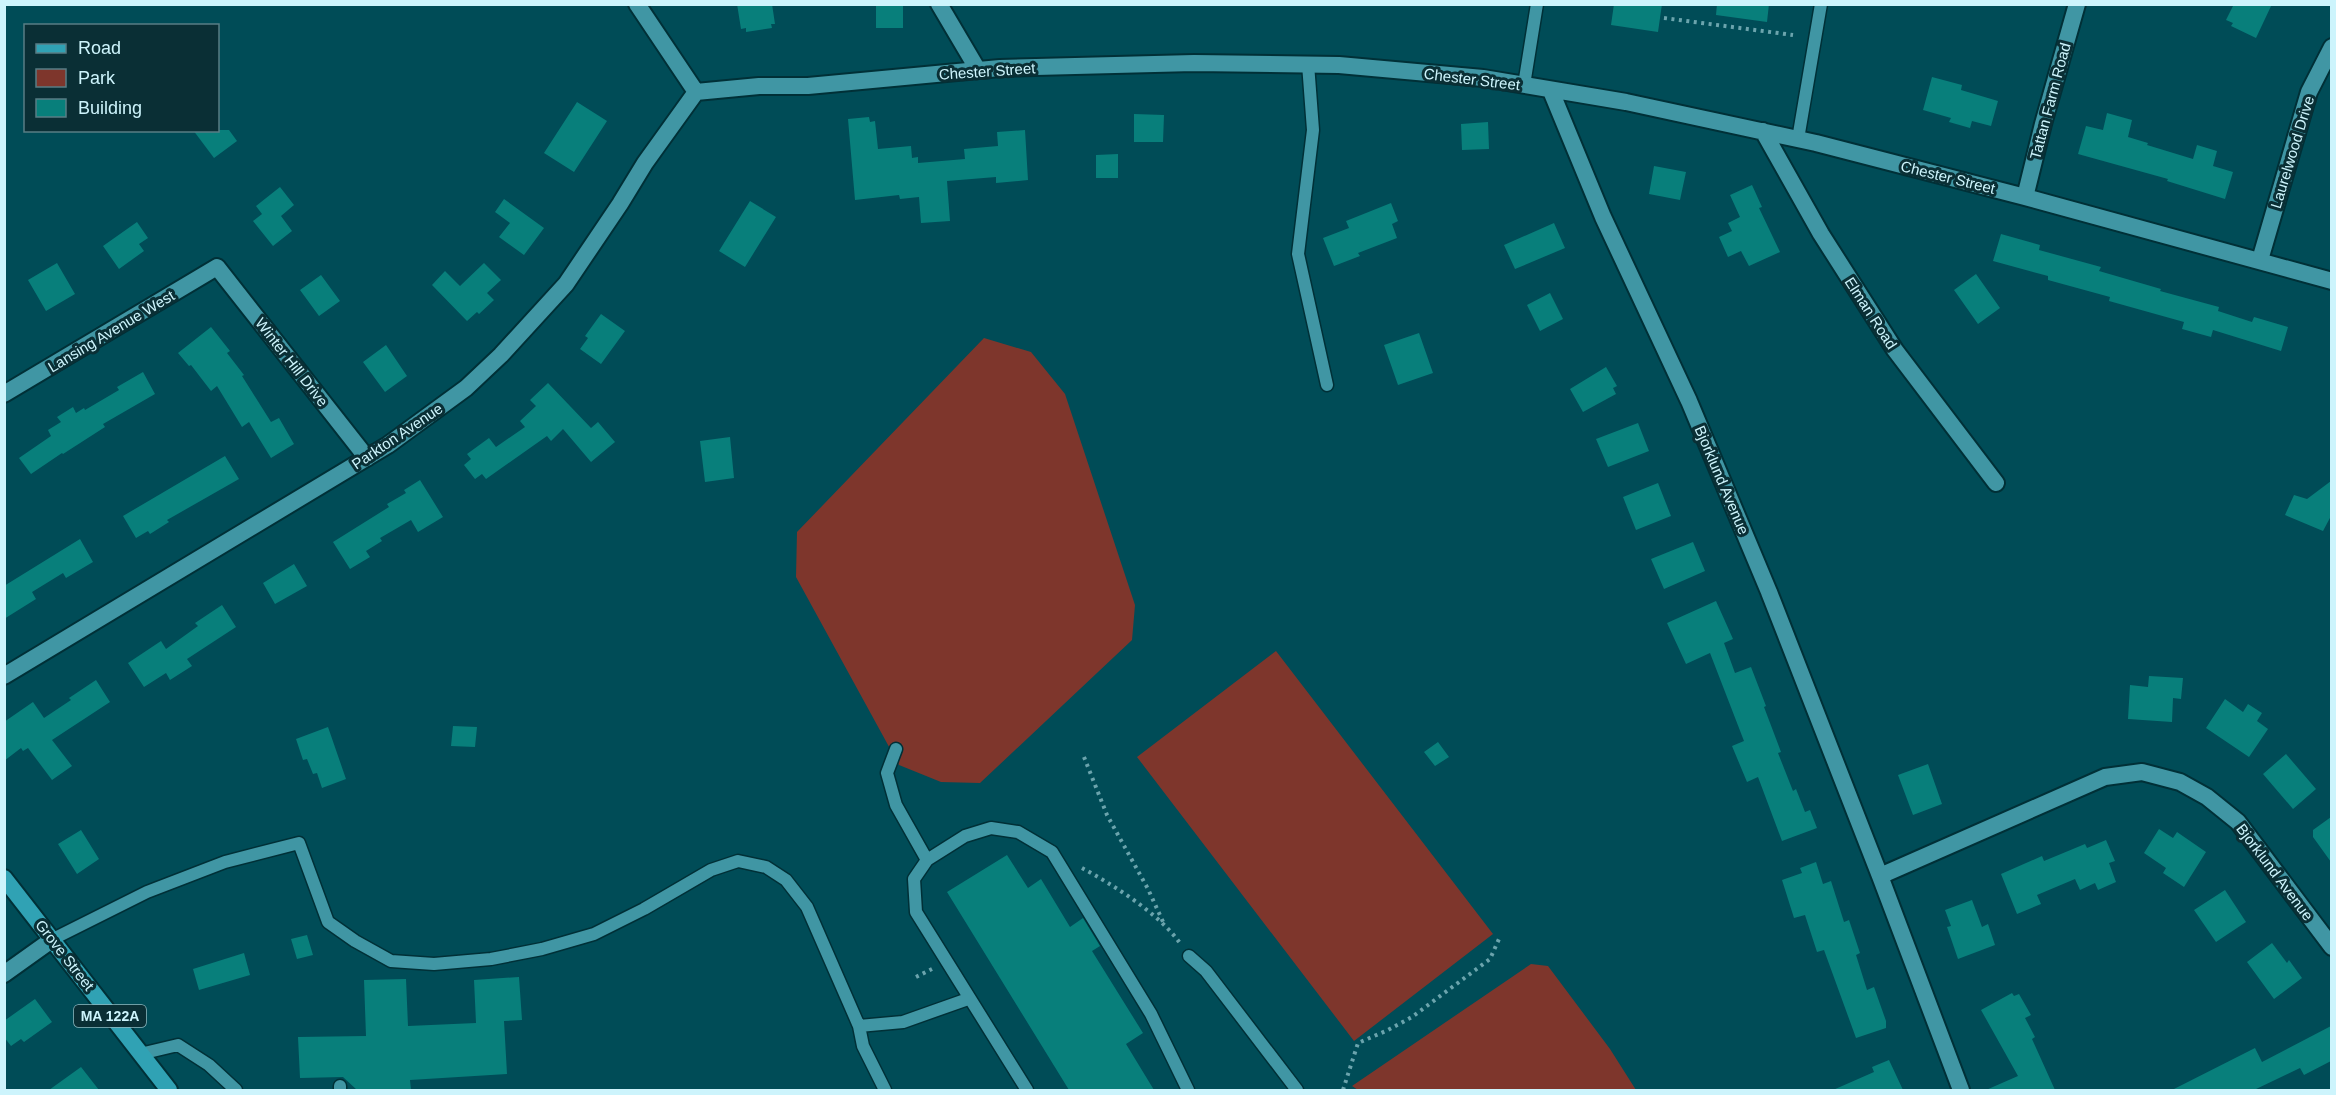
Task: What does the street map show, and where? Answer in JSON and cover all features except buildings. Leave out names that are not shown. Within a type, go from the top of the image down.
[{"type":"main road","name":"Grove Street","points":[[4,878],[169,1090]]},
{"type":"street","points":[[637,4],[696,92]]},
{"type":"street","points":[[939,4],[978,70]]},
{"type":"street","name":"Tattan Farm Road","points":[[2025,197],[2077,4]]},
{"type":"street","name":"Laurelwood Drive","points":[[2260,260],[2309,92],[2331,47]]},
{"type":"street","name":"Chester Street","points":[[696,92],[759,86],[808,86],[1020,67],[1194,63],[1308,64],[1484,78],[1626,102],[1798,139],[2025,197],[2331,281]]},
{"type":"street","name":"Bjorklund Avenue","points":[[1551,91],[1603,217],[1689,401],[1769,592],[1961,1090]]},
{"type":"street","name":"Parkton Avenue","points":[[4,676],[367,458],[466,388],[535,321],[566,284],[620,204],[645,162],[696,92]]},
{"type":"street","name":"Elman Road","points":[[1763,131],[1821,234],[1895,350],[1996,483]]},
{"type":"street","name":"Winter Hill Drive","points":[[217,267],[367,458]]},
{"type":"street","name":"Lansing Avenue West","points":[[4,394],[217,267]]},
{"type":"street","name":"Bjorklund Avenue","points":[[1880,876],[2105,777],[2142,772],[2180,782],[2207,797],[2238,822],[2331,947]]},
{"type":"street","points":[[4,974],[53,939]]},
{"type":"lane","points":[[1524,85],[1537,4]]},
{"type":"lane","points":[[1798,139],[1821,4]]},
{"type":"lane","points":[[1308,64],[1313,130],[1298,254],[1327,385]]},
{"type":"lane","points":[[896,749],[887,773],[896,805],[927,860]]},
{"type":"lane","points":[[1027,1090],[968,999],[916,912],[914,879],[927,860],[965,836],[991,828],[1018,832],[1052,852],[1151,1014],[1188,1090]]},
{"type":"lane","points":[[53,939],[147,892],[225,862],[299,843],[328,922],[355,940],[391,961],[434,964],[491,959],[542,949],[594,934],[644,909],[711,870],[738,861],[766,867],[786,880],[807,907],[859,1026],[863,1046],[885,1090]]},
{"type":"lane","points":[[1189,956],[1206,971],[1297,1090]]},
{"type":"lane","points":[[859,1026],[903,1022],[968,999]]},
{"type":"lane","points":[[140,1054],[178,1045],[208,1065],[236,1090]]},
{"type":"path","points":[[1664,18],[1793,35]]},
{"type":"path","points":[[1084,757],[1107,815],[1148,888],[1164,924]]},
{"type":"path","points":[[1079,867],[1106,881],[1164,924],[1189,956]]},
{"type":"path","points":[[1343,1090],[1358,1042],[1412,1017],[1490,959],[1499,939]]},
{"type":"path","points":[[916,977],[932,969]]},
{"type":"green space","points":[[984,338],[1031,352],[1065,394],[1135,605],[1132,640],[980,783],[941,782],[899,765],[796,577],[797,532]]},
{"type":"green space","points":[[1276,651],[1493,934],[1354,1041],[1137,757]]},
{"type":"green space","points":[[1531,964],[1548,966],[1610,1049],[1636,1090],[1358,1090],[1352,1086]]}]
